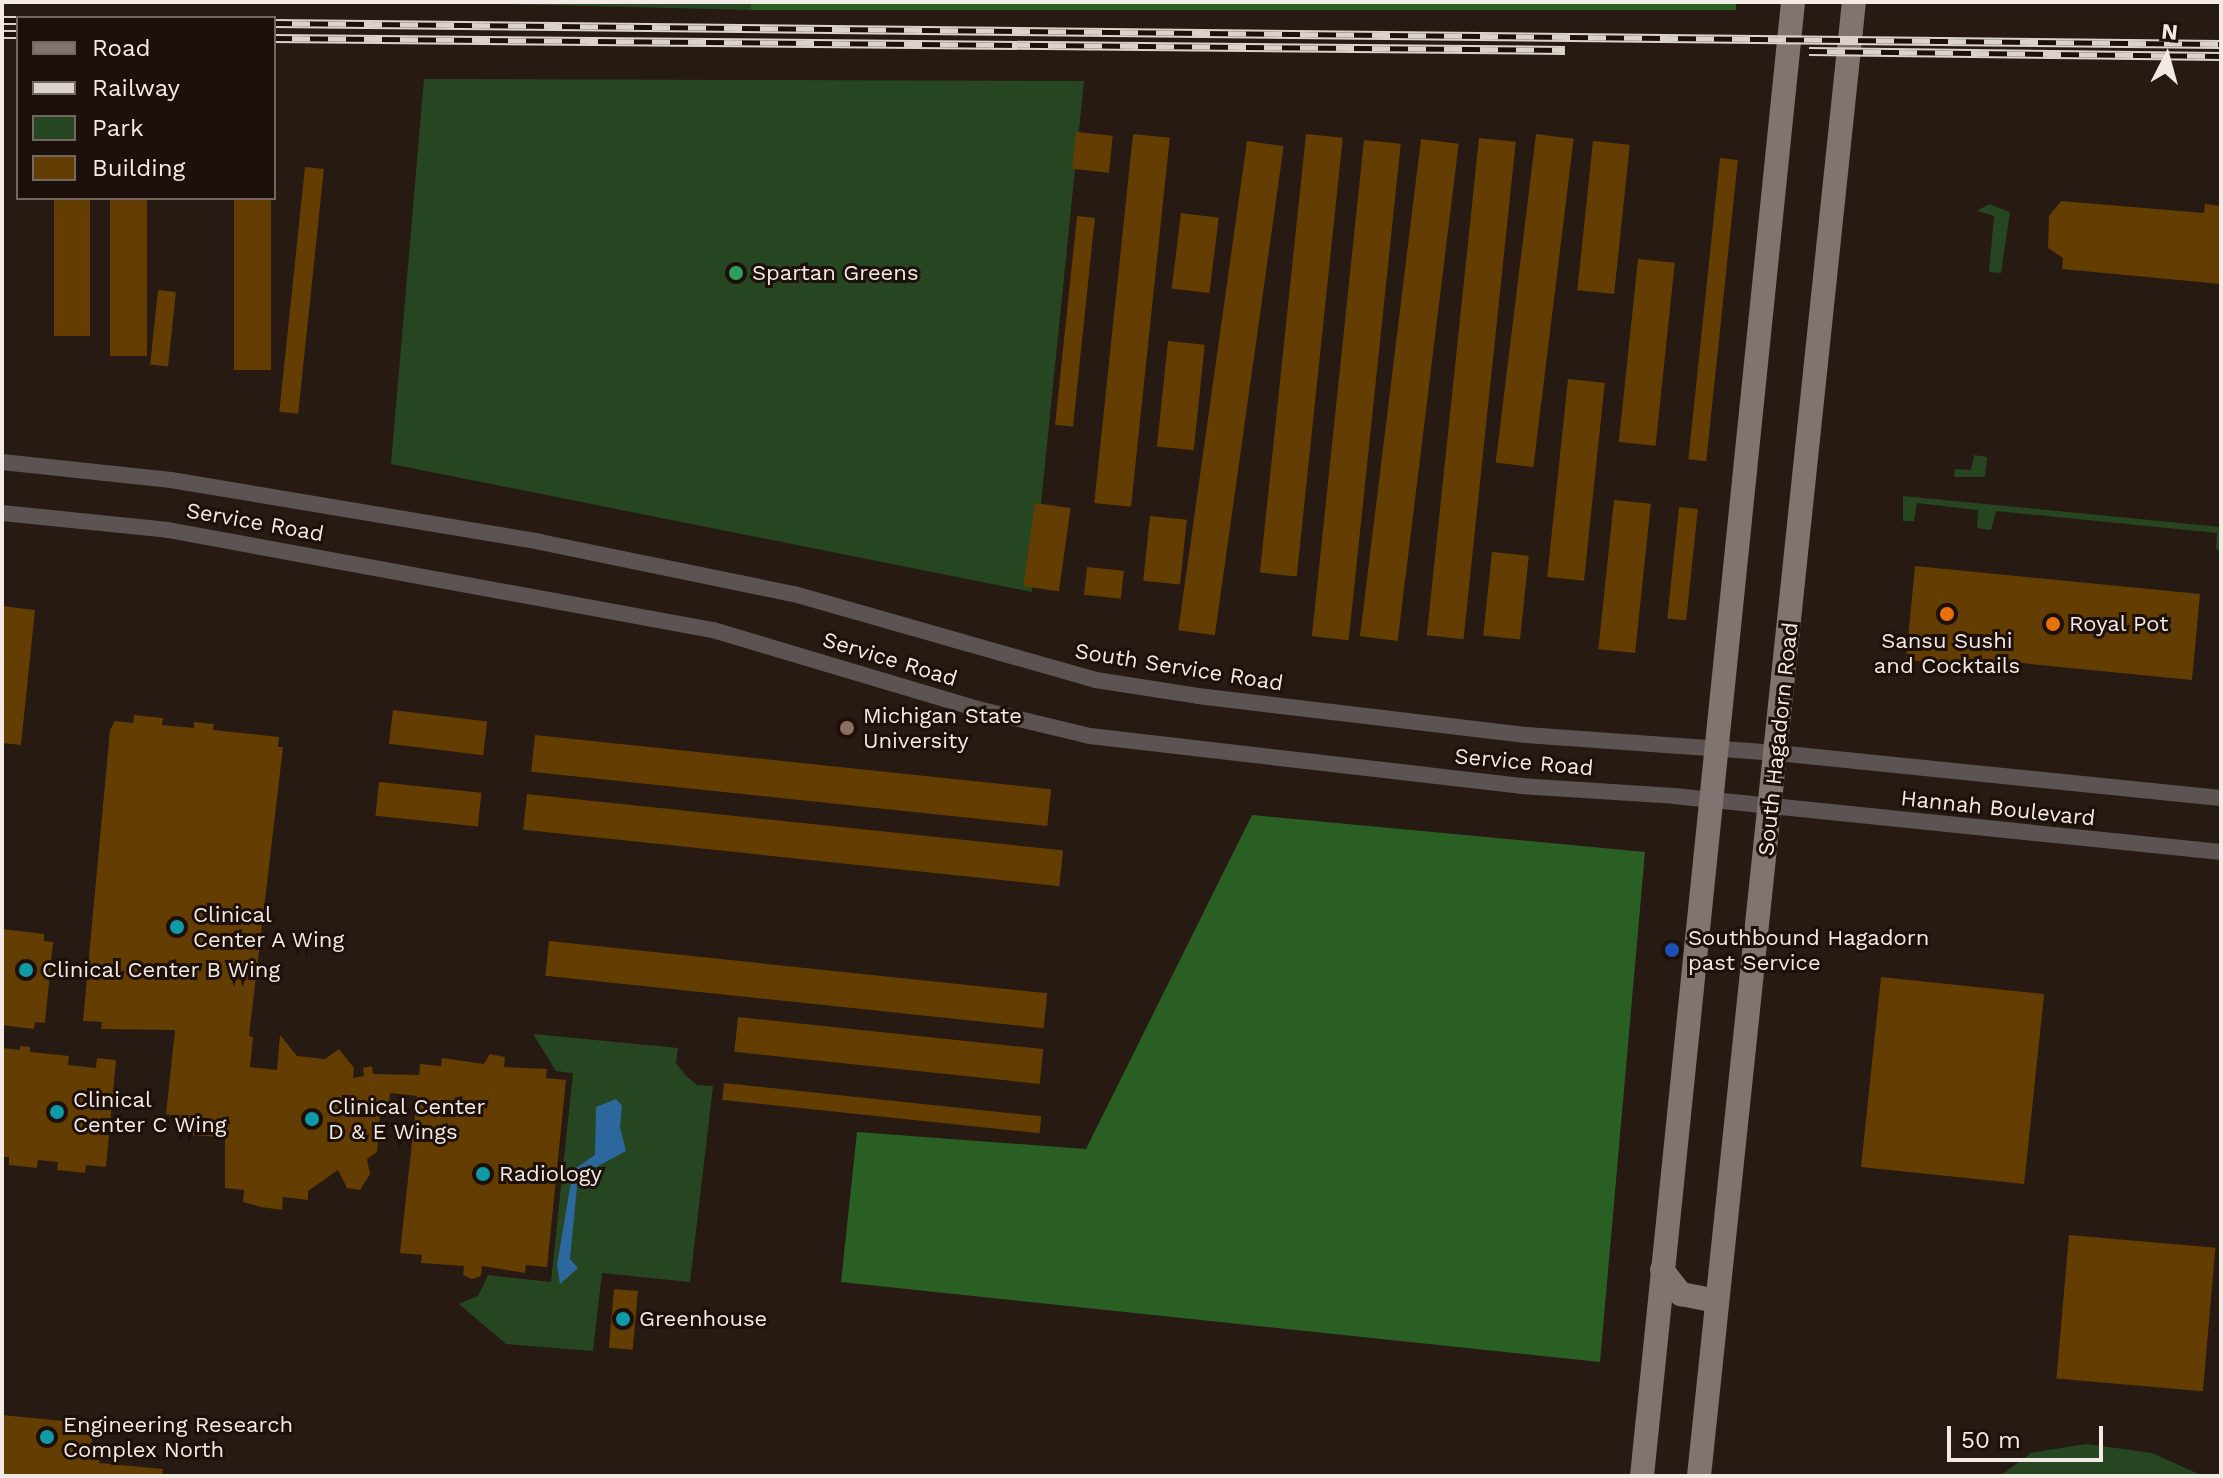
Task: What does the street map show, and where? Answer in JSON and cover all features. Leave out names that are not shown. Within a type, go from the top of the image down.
[{"type":"street","points":[[1642,1476],[1714,748],[1793,2]]},
{"type":"street","name":"South Hagadorn Road","points":[[1699,1476],[1772,807],[1854,2]]},
{"type":"street","name":"Service Road","points":[[2,462],[171,480],[540,542]]},
{"type":"street","name":"Service Road","points":[[2,513],[168,530],[713,630],[978,709],[1090,736],[1521,786],[1772,807]]},
{"type":"street","name":"South Service Road","points":[[540,542],[794,594],[1096,680],[1526,735],[1777,753]]},
{"type":"street","name":"Hannah Boulevard","points":[[1777,753],[2221,798]]},
{"type":"street","name":"Hannah Boulevard","points":[[1772,807],[2221,852]]},
{"type":"street","points":[[1662,1270],[1681,1294],[1716,1301]]},
{"type":"green space","points":[[426,2],[751,2],[751,10]]},
{"type":"green space","points":[[751,2],[1736,2],[1736,10],[751,10]]},
{"type":"green space","name":"Spartan Greens","points":[[424,79],[1084,81],[1032,592],[391,464]]},
{"type":"green space","points":[[1989,204],[2010,212],[2001,273],[1989,272],[1994,216],[1977,211]]},
{"type":"green space","points":[[1974,455],[1987,457],[1985,477],[1954,477],[1955,469],[1971,470]]},
{"type":"green space","points":[[1903,496],[2221,527],[2221,552],[2216,549],[2217,533],[1996,511],[1991,530],[1977,528],[1978,510],[1917,503],[1914,521],[1903,521]]},
{"type":"green space","points":[[1252,815],[1645,852],[1600,1362],[841,1282],[857,1132],[1086,1149]]},
{"type":"green space","points":[[533,1034],[678,1048],[676,1063],[685,1075],[697,1085],[713,1086],[690,1282],[602,1273],[593,1351],[506,1344],[459,1304],[478,1296],[488,1275],[551,1282],[573,1073],[556,1071]]},
{"type":"green space","points":[[2086,1444],[2152,1453],[2203,1476],[2000,1476],[2031,1453]]},
{"type":"water","points":[[616,1099],[622,1106],[620,1127],[626,1151],[578,1177],[570,1259],[578,1268],[560,1284],[557,1265],[573,1170],[595,1155],[596,1107]]},
{"type":"building","points":[[1076,132],[1113,136],[1109,173],[1072,169]]},
{"type":"building","points":[[1133,134],[1170,138],[1131,507],[1094,503]]},
{"type":"building","points":[[1306,134],[1343,138],[1297,576],[1260,573]]},
{"type":"building","points":[[1536,134],[1574,139],[1533,467],[1496,463]]},
{"type":"building","points":[[1479,138],[1516,142],[1464,639],[1427,635]]},
{"type":"building","points":[[1421,139],[1459,144],[1398,641],[1360,636]]},
{"type":"building","points":[[1364,140],[1401,144],[1349,640],[1312,636]]},
{"type":"building","points":[[1247,141],[1284,146],[1215,635],[1178,630]]},
{"type":"building","points":[[1593,141],[1630,145],[1614,294],[1577,290]]},
{"type":"building","points":[[1720,158],[1738,160],[1706,461],[1688,459]]},
{"type":"building","points":[[305,167],[324,169],[298,414],[279,412]]},
{"type":"building","points":[[54,200],[90,200],[90,336],[54,336]]},
{"type":"building","points":[[110,200],[147,200],[147,356],[110,356]]},
{"type":"building","points":[[234,200],[271,200],[271,370],[234,370]]},
{"type":"building","points":[[2061,201],[2204,213],[2205,204],[2221,206],[2221,284],[2062,269],[2063,258],[2048,248],[2049,216]]},
{"type":"building","points":[[1181,213],[1219,218],[1209,293],[1172,288]]},
{"type":"building","points":[[1077,216],[1095,218],[1073,427],[1055,425]]},
{"type":"building","points":[[1638,259],[1675,263],[1656,446],[1619,442]]},
{"type":"building","points":[[158,290],[176,292],[168,366],[150,365]]},
{"type":"building","points":[[1168,341],[1205,345],[1194,450],[1157,446]]},
{"type":"building","points":[[1568,379],[1605,383],[1584,581],[1547,577]]},
{"type":"building","points":[[1614,500],[1651,504],[1635,653],[1598,649]]},
{"type":"building","points":[[1035,503],[1071,508],[1059,591],[1023,586]]},
{"type":"building","points":[[1679,507],[1698,509],[1686,620],[1667,618]]},
{"type":"building","points":[[1150,516],[1187,520],[1180,585],[1143,581]]},
{"type":"building","points":[[1492,552],[1529,556],[1520,639],[1483,636]]},
{"type":"building","points":[[1915,566],[2200,594],[2192,680],[1980,659],[1980,667],[1906,660]]},
{"type":"building","points":[[1087,567],[1124,571],[1121,599],[1084,595]]},
{"type":"building","points":[[2,606],[35,610],[21,745],[2,743]]},
{"type":"building","points":[[393,710],[487,722],[483,755],[389,744]]},
{"type":"building","points":[[134,715],[163,718],[162,725],[194,728],[194,722],[214,724],[213,730],[279,737],[278,747],[283,747],[249,1036],[253,1037],[250,1067],[277,1070],[280,1035],[297,1056],[325,1059],[339,1049],[354,1068],[353,1078],[364,1076],[363,1068],[372,1066],[373,1074],[419,1075],[420,1064],[441,1066],[442,1058],[484,1064],[490,1054],[505,1057],[504,1067],[547,1069],[546,1078],[566,1080],[547,1267],[526,1265],[525,1273],[482,1266],[481,1276],[472,1279],[463,1275],[464,1266],[421,1263],[422,1255],[400,1253],[417,1096],[390,1093],[388,1116],[380,1115],[377,1152],[367,1159],[370,1174],[360,1190],[347,1188],[338,1170],[308,1191],[308,1200],[283,1197],[282,1210],[261,1207],[243,1202],[244,1190],[225,1188],[225,1130],[219,1129],[219,1137],[193,1135],[193,1128],[174,1126],[175,1116],[166,1114],[175,1030],[101,1029],[102,1022],[83,1021],[110,730],[115,721],[133,723]]},
{"type":"building","points":[[535,735],[1051,789],[1047,826],[531,772]]},
{"type":"building","points":[[379,782],[481,793],[478,827],[375,816]]},
{"type":"building","points":[[527,794],[1063,850],[1059,886],[523,830]]},
{"type":"building","name":"Clinical Center B Wing","points":[[2,929],[44,934],[44,941],[53,942],[45,1023],[35,1022],[34,1029],[2,1025]]},
{"type":"building","points":[[549,941],[1047,993],[1044,1028],[545,976]]},
{"type":"building","points":[[1881,977],[2044,994],[2024,1184],[1861,1167]]},
{"type":"building","points":[[738,1017],[1043,1049],[1040,1084],[734,1052]]},
{"type":"building","name":"Clinical Center C Wing","points":[[20,1046],[30,1047],[30,1052],[69,1056],[68,1065],[96,1068],[97,1058],[116,1060],[106,1167],[86,1165],[85,1173],[57,1170],[58,1162],[38,1160],[37,1168],[9,1165],[9,1157],[2,1157],[2,1048],[20,1050]]},
{"type":"building","points":[[724,1083],[1041,1116],[1039,1133],[722,1100]]},
{"type":"building","points":[[2069,1235],[2215,1248],[2203,1391],[2056,1378]]},
{"type":"building","name":"Greenhouse","points":[[614,1289],[638,1291],[633,1350],[609,1348]]},
{"type":"building","name":"Engineering Research Complex North","points":[[2,1415],[94,1424],[91,1451],[100,1452],[99,1463],[163,1469],[162,1476],[2,1476]]},
{"type":"railway","points":[[2,20],[16,20]]},
{"type":"railway","points":[[276,23],[2221,44]]},
{"type":"railway","points":[[2,34],[16,34]]},
{"type":"railway","points":[[276,38],[1565,50]]},
{"type":"railway","points":[[1809,51],[2221,56]]},
{"type":"place","name":"Spartan Greens","points":[[736,273]]},
{"type":"place","name":"Sansu Sushi and Cocktails","points":[[1947,614]]},
{"type":"place","name":"Royal Pot","points":[[2053,624]]},
{"type":"place","name":"Michigan State University","points":[[847,728]]},
{"type":"place","name":"Clinical Center A Wing","points":[[177,927]]},
{"type":"place","name":"Southbound Hagadorn past Service","points":[[1672,950]]},
{"type":"place","name":"Clinical Center B Wing","points":[[26,970]]},
{"type":"place","name":"Clinical Center C Wing","points":[[57,1112]]},
{"type":"place","name":"Clinical Center D & E Wings","points":[[312,1119]]},
{"type":"place","name":"Radiology","points":[[483,1174]]},
{"type":"place","name":"Greenhouse","points":[[623,1319]]},
{"type":"place","name":"Engineering Research Complex North","points":[[47,1437]]}]
